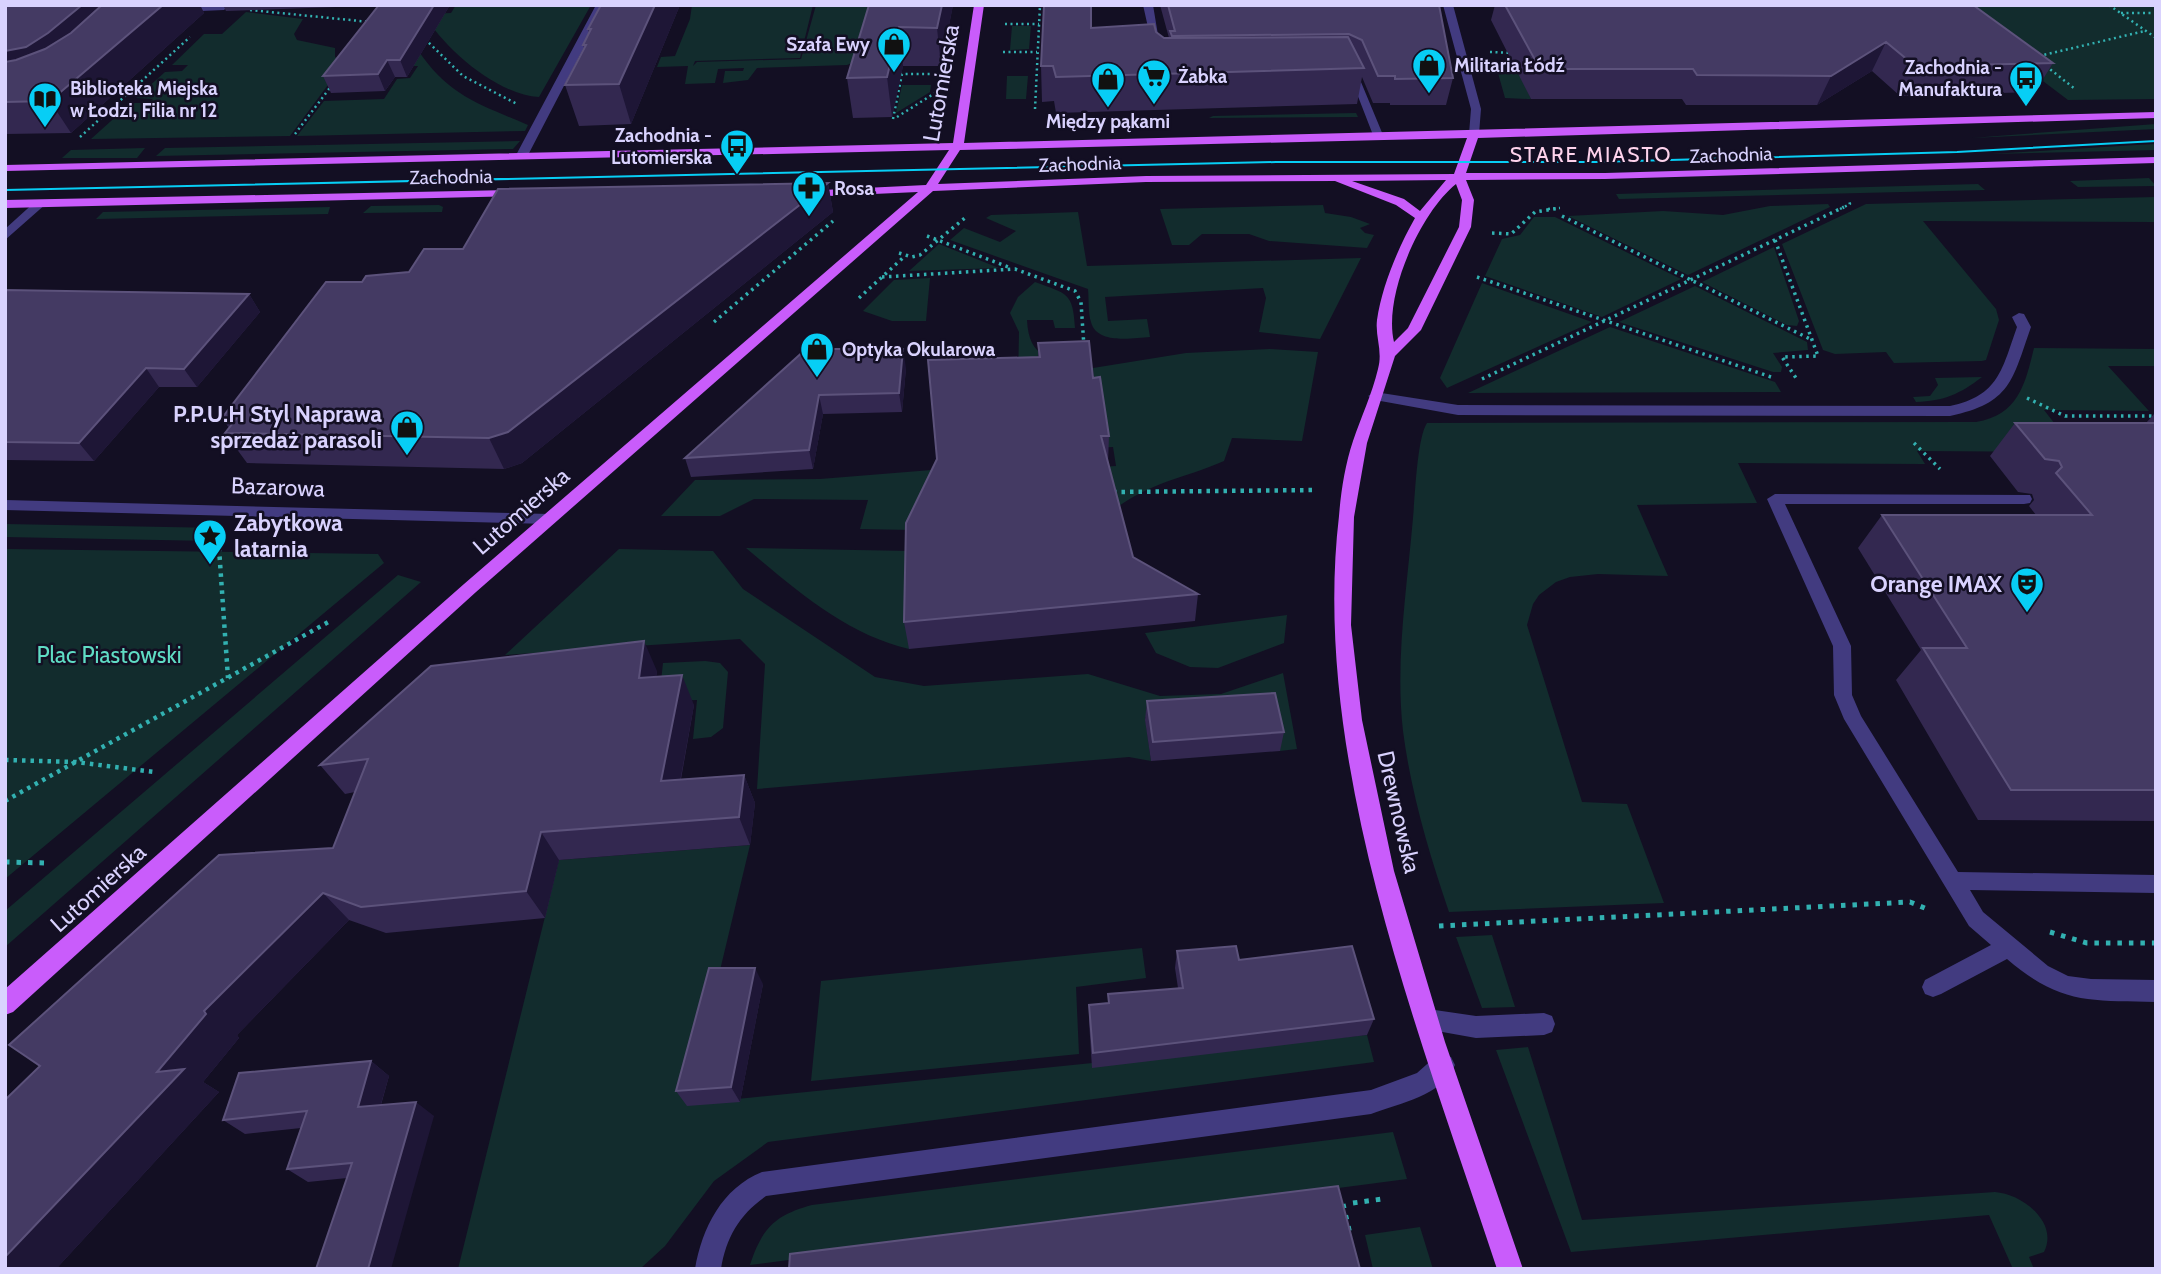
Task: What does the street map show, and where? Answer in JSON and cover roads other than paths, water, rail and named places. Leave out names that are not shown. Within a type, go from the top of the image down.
[{"type":"main road","name":"Lutomierska","points":[[5,1004],[550,519],[930,188],[958,144],[979,5]]},
{"type":"main road","name":"Zachodnia","points":[[5,168],[521,158],[958,144],[1474,134],[2156,114]]},
{"type":"main road","points":[[1459,176],[1474,134]]},
{"type":"main road","name":"Zachodnia","points":[[789,194],[1328,176],[1605,176],[2156,160]]},
{"type":"main road","points":[[1328,176],[1400,202],[1421,217]]},
{"type":"main road","name":"Drewnowska","points":[[1389,354],[1414,330],[1465,227],[1468,200],[1459,176],[1434,196],[1421,217],[1401,266],[1384,323],[1389,354],[1350,492],[1342,585],[1351,722],[1400,937],[1510,1269]]},
{"type":"main road","name":"Zachodnia","points":[[5,204],[529,195]]},
{"type":"street","points":[[521,158],[601,5]]},
{"type":"street","points":[[1148,5],[1158,54]]},
{"type":"street","points":[[1448,5],[1476,109],[1474,134]]},
{"type":"street","points":[[170,9],[221,8]]},
{"type":"street","points":[[1337,64],[1351,69],[1378,135]]},
{"type":"street","points":[[5,236],[41,203]]},
{"type":"street","points":[[1375,396],[1458,410],[1873,413],[1950,411],[1985,402],[2004,381],[2024,327],[2019,317]]},
{"type":"street","points":[[2024,499],[1776,499],[1839,638],[1843,695],[1853,719],[1976,919],[2040,973],[2066,986],[2091,990],[2156,991]]},
{"type":"street","name":"Bazarowa","points":[[5,505],[550,519]]},
{"type":"street","points":[[1952,881],[2156,884]]},
{"type":"street","points":[[1933,987],[2009,947]]},
{"type":"street","points":[[1428,1020],[1476,1027],[1544,1024]]},
{"type":"street","points":[[708,1269],[710,1251],[725,1217],[742,1196],[762,1184],[1371,1102],[1399,1094],[1425,1082],[1443,1065]]},
{"type":"tram line","points":[[5,190],[1276,162],[1596,162],[1957,152],[2156,141]]},
{"type":"place","name":"Szafa Ewy","points":[[894,74]]},
{"type":"place","name":"Militaria Łódź","points":[[1429,95]]},
{"type":"place","name":"Żabka","points":[[1154,106]]},
{"type":"place","name":"Zachodnia - Manufaktura","points":[[2026,108]]},
{"type":"place","name":"Między pąkami","points":[[1108,109]]},
{"type":"place","name":"Biblioteka Miejska w Łodzi, Filia nr 12","points":[[45,129]]},
{"type":"place","name":"Zachodnia - Lutomierska","points":[[737,176]]},
{"type":"place","name":"Rosa","points":[[809,218]]},
{"type":"place","name":"Optyka Okularowa","points":[[817,379]]},
{"type":"place","name":"P.P.U.H Styl Naprawa sprzedaż parasoli","points":[[407,457]]},
{"type":"place","name":"Zabytkowa latarnia","points":[[210,566]]},
{"type":"place","name":"Orange IMAX","points":[[2027,614]]},
{"type":"district","name":"STARE MIASTO","points":[[1591,154]]},
{"type":"park label","name":"Plac Piastowski","points":[[109,655]]}]
